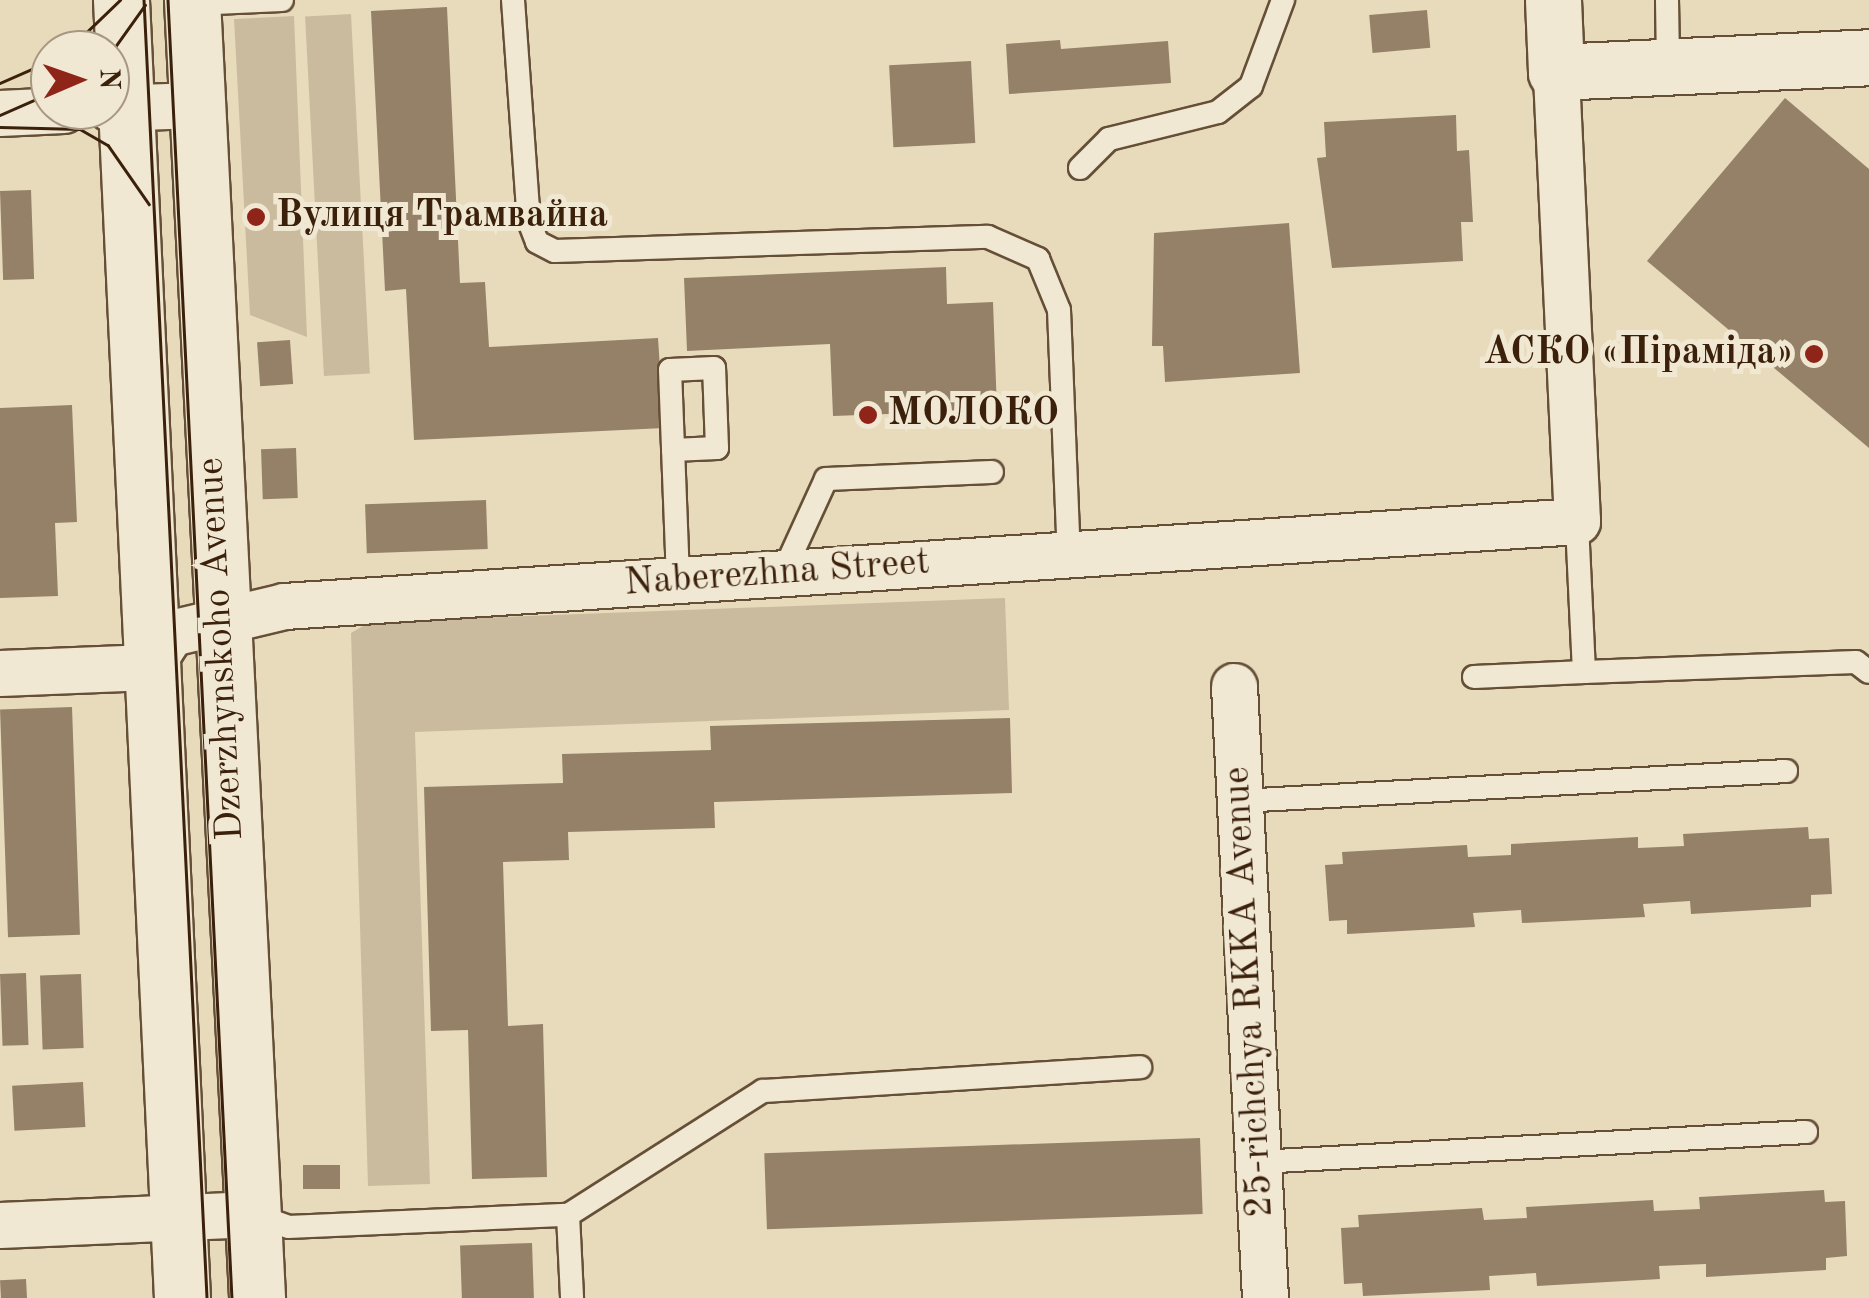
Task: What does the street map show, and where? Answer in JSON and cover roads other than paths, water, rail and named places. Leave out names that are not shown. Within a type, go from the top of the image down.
[{"type":"street","name":"Dzerzhynskoho Avenue","points":[[120,30],[121,0]]},
{"type":"street","points":[[1552,0],[1577,521]]},
{"type":"street","name":"Dzerzhynskoho Avenue","points":[[192,2],[219,627],[257,1298]]},
{"type":"street","points":[[1556,72],[1869,57]]},
{"type":"street","points":[[130,108],[196,105]]},
{"type":"street","points":[[0,113],[30,112]]},
{"type":"street","name":"Dzerzhynskoho Avenue","points":[[118,130],[182,1298]]},
{"type":"street","name":"Naberezhna Street","points":[[149,668],[170,633],[219,627],[284,606],[1577,521]]},
{"type":"street","points":[[0,673],[149,668]]},
{"type":"street","name":"25-richchya RKKA Avenue","points":[[1234,686],[1265,1298]]},
{"type":"street","points":[[0,1225],[253,1214]]},
{"type":"lane","points":[[192,2],[282,0]]},
{"type":"lane","points":[[514,0],[528,221],[537,242],[555,251],[988,236],[1038,259],[1059,310],[1069,554]]},
{"type":"lane","points":[[1080,168],[1109,139],[1218,112],[1251,86],[1282,0]]},
{"type":"lane","points":[[1667,0],[1668,66]]},
{"type":"lane","points":[[673,450],[679,580]]},
{"type":"lane","points":[[782,573],[826,479],[992,472]]},
{"type":"lane","points":[[1577,521],[1584,672]]},
{"type":"lane","points":[[1474,677],[1856,662],[1869,672]]},
{"type":"lane","points":[[1240,801],[1786,771]]},
{"type":"lane","points":[[253,1214],[288,1227],[568,1215],[763,1092],[1140,1067]]},
{"type":"lane","points":[[1258,1162],[1806,1132]]},
{"type":"lane","points":[[568,1215],[572,1298]]},
{"type":"tram line","points":[[89,30],[120,0]]},
{"type":"tram line","points":[[144,0],[207,1298]]},
{"type":"tram line","points":[[168,0],[232,1298]]},
{"type":"tram line","points":[[127,30],[145,5]]},
{"type":"tram line","points":[[0,83],[30,70]]},
{"type":"tram line","points":[[0,115],[30,102]]},
{"type":"tram line","points":[[0,127],[80,129],[108,145],[149,204]]},
{"type":"place","name":"Вулиця Трамвайна","points":[[256,217]]},
{"type":"place","name":"АСКО «Піраміда»","points":[[1814,354]]},
{"type":"place","name":"МОЛОКО","points":[[868,415]]}]
